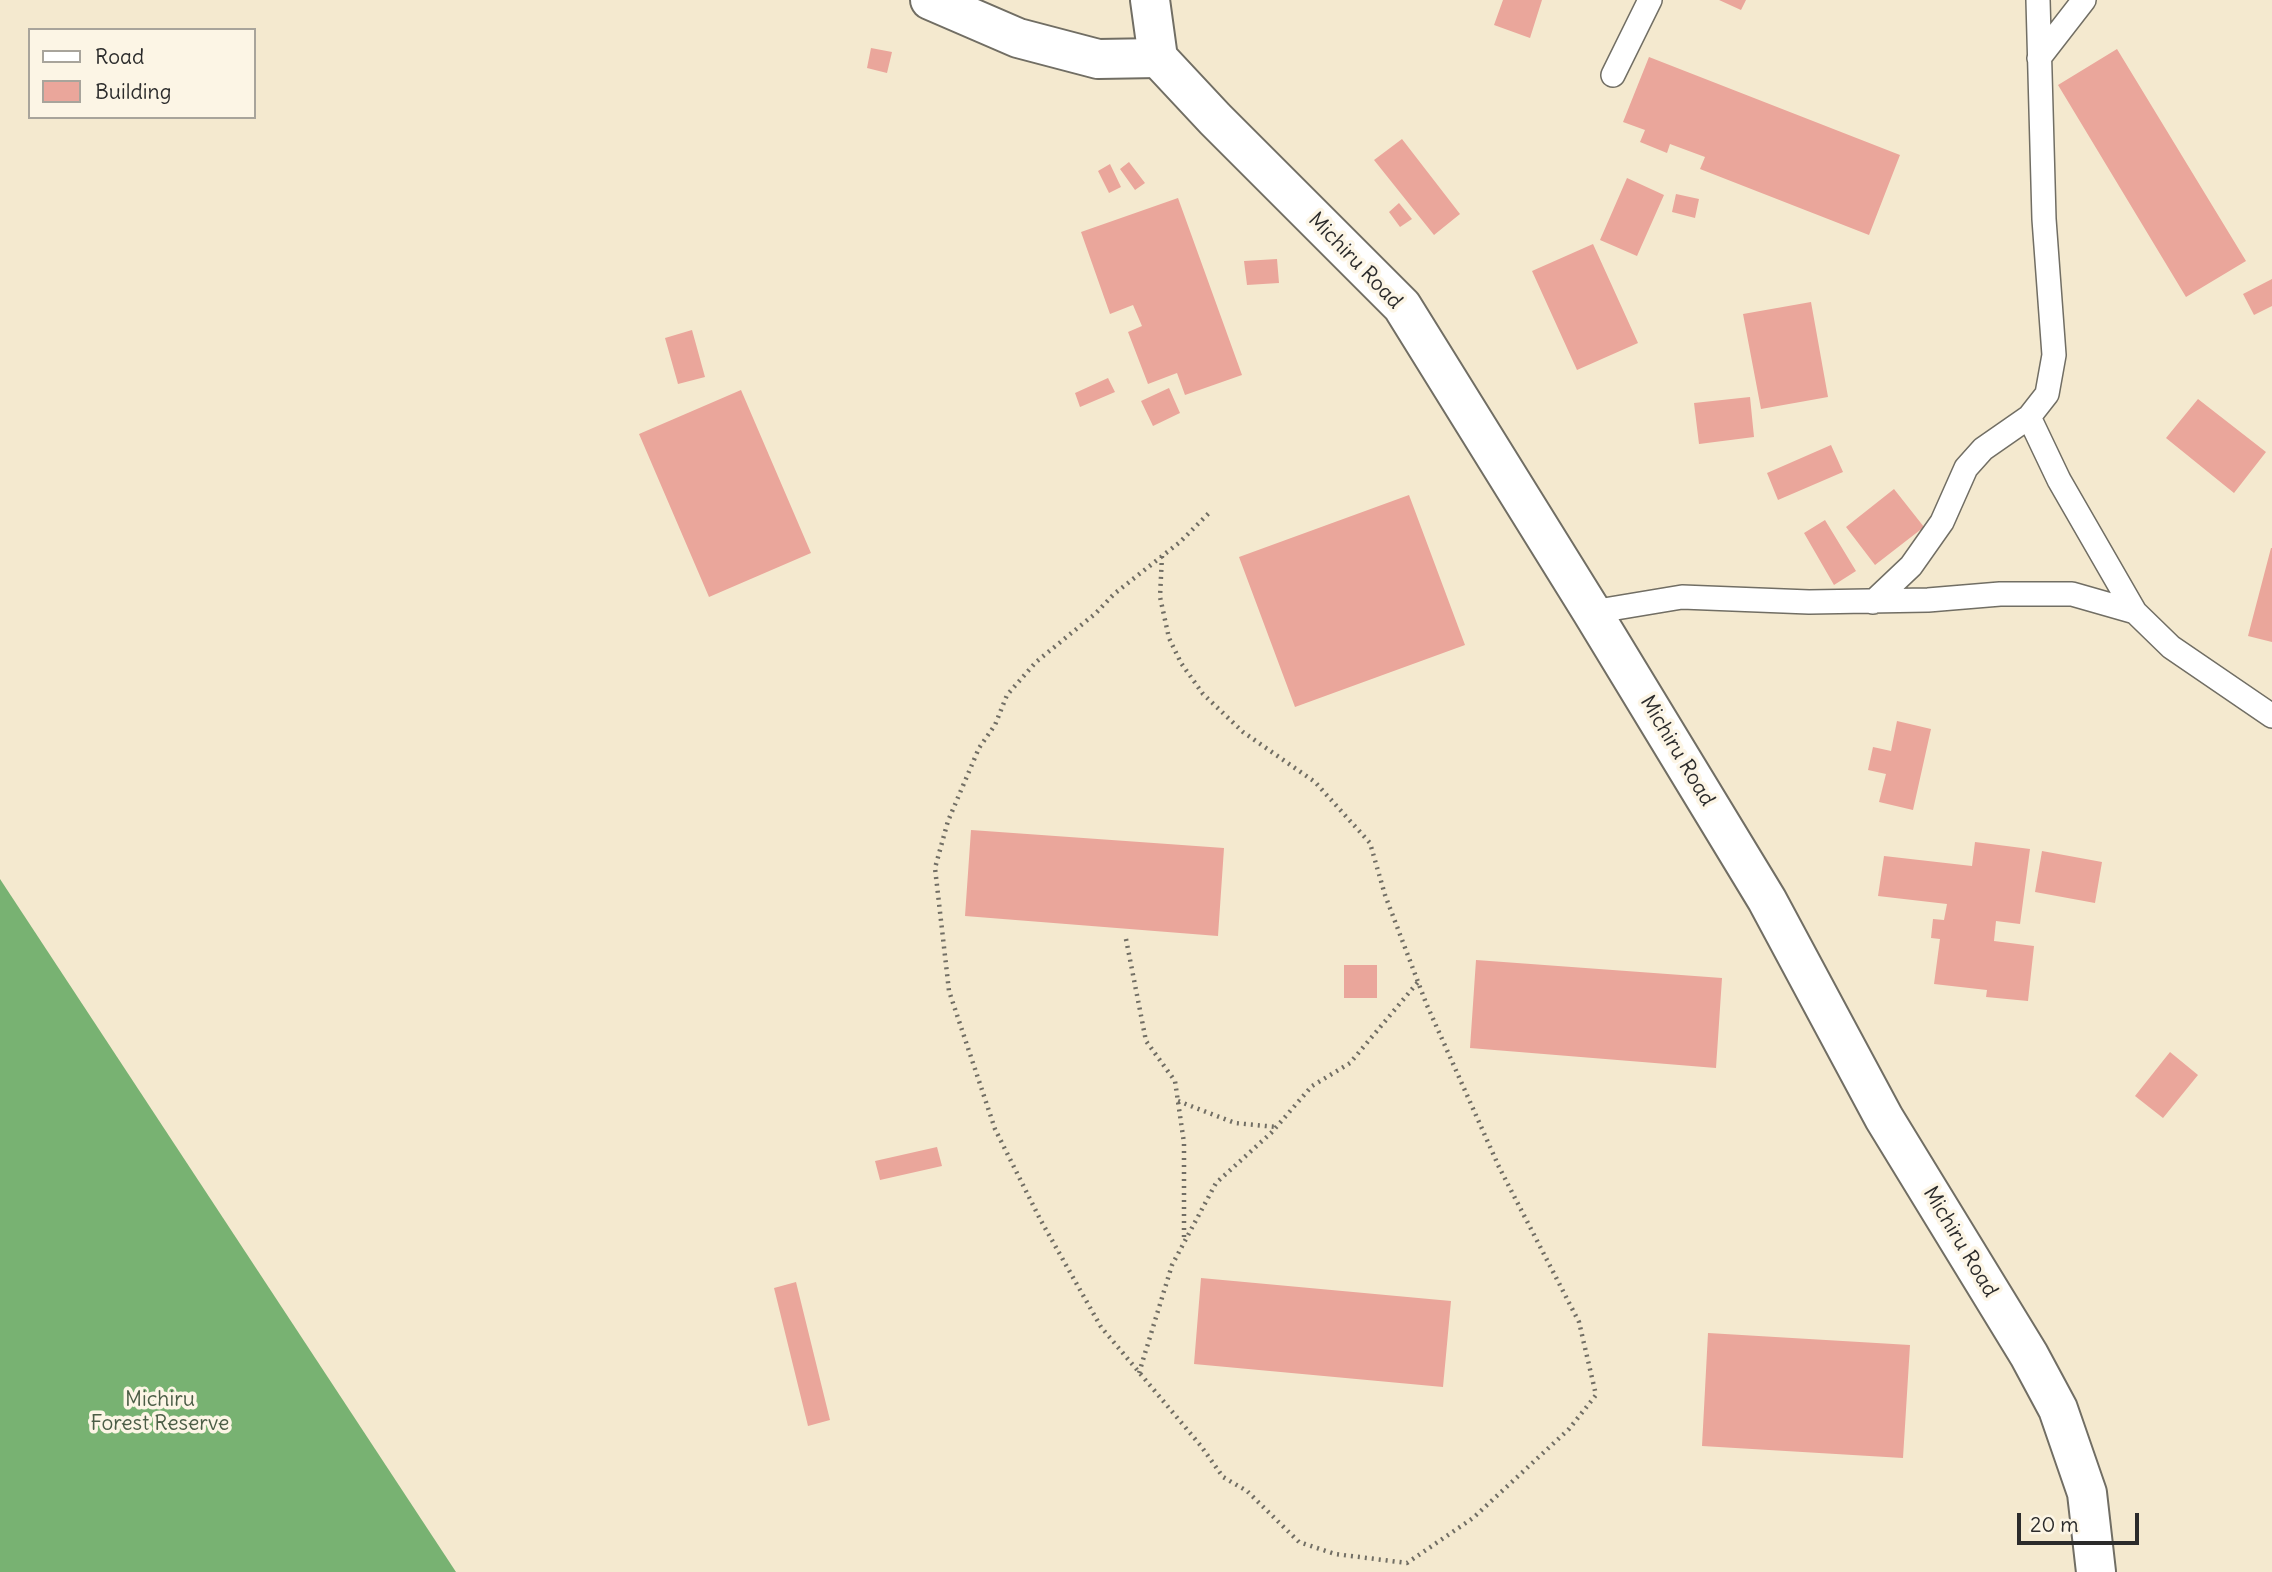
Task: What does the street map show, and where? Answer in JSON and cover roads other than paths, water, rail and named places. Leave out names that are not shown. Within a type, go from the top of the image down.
[{"type":"street","points":[[930,0],[1018,38],[1098,59],[1158,58],[1150,0]]},
{"type":"street","name":"Michiru Road","points":[[1158,58],[1215,119],[1402,306],[1592,612],[1767,900],[1884,1118],[2029,1355],[2058,1409],[2087,1493],[2096,1572]]},
{"type":"lane","points":[[1613,75],[1650,0]]},
{"type":"lane","points":[[1874,602],[1911,566],[1941,522],[1966,468],[1983,449],[2029,417],[2047,394],[2054,355],[2044,219],[2038,0]]},
{"type":"lane","points":[[2039,58],[2084,0]]},
{"type":"lane","points":[[2029,417],[2059,480],[2135,612],[2171,647],[2272,716]]},
{"type":"lane","points":[[1592,612],[1682,597],[1810,603],[2000,594],[2072,594],[2135,612]]},
{"type":"park label","name":"Michiru Forest Reserve","points":[[160,1412]]}]
